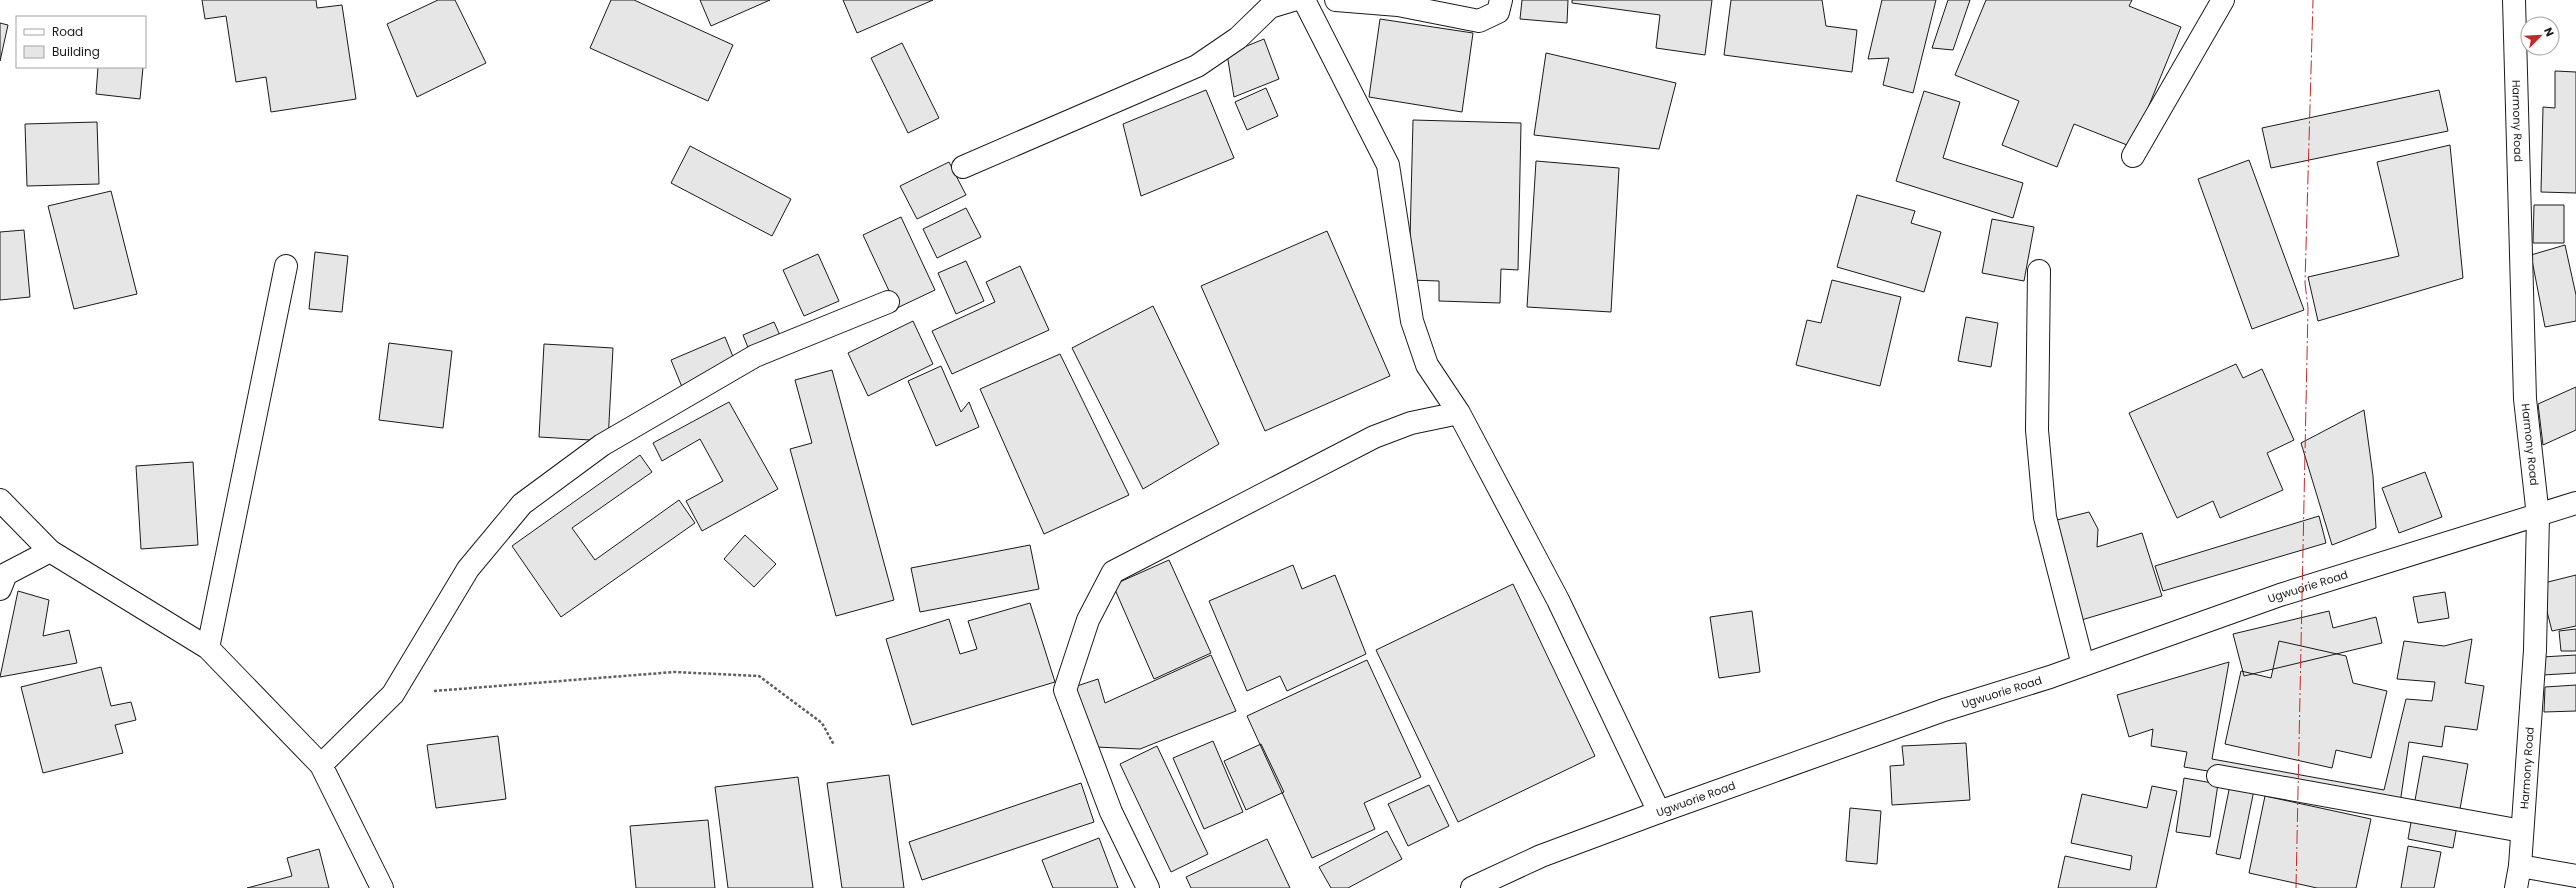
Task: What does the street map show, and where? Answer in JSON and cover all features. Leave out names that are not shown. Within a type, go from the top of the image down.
[{"type":"street","points":[[963,167],[1197,66],[1238,38],[1270,6],[1293,0]]},
{"type":"street","points":[[1304,0],[1388,165],[1412,321],[1427,365],[1459,413],[1558,600],[1659,812]]},
{"type":"street","points":[[1336,0],[1398,5],[1480,21],[1498,12],[1502,0]]},
{"type":"street","points":[[2133,156],[2223,0]]},
{"type":"street","name":"Harmony Road","points":[[2514,0],[2525,399],[2538,516],[2535,650],[2520,866],[2516,888]]},
{"type":"street","points":[[208,648],[286,266]]},
{"type":"street","points":[[2039,271],[2037,430],[2045,517],[2083,665]]},
{"type":"street","points":[[321,765],[394,694],[468,569],[522,504],[602,445],[755,356],[888,302]]},
{"type":"street","points":[[1148,888],[1111,812],[1065,690],[1088,620],[1113,572],[1374,437],[1411,423],[1459,413]]},
{"type":"street","points":[[0,500],[50,551],[208,648],[321,765],[382,888]]},
{"type":"street","name":"Ugwuorie Road","points":[[1472,888],[1541,856],[1944,710],[2083,665],[2280,595],[2576,503]]},
{"type":"street","points":[[0,589],[6,574],[50,551]]},
{"type":"street","points":[[2218,776],[2522,831]]},
{"type":"street","points":[[2520,866],[2576,876]]},
{"type":"path","points":[[394,694],[674,672],[758,676],[822,723],[834,745]]},
{"type":"building","points":[[202,0],[316,0],[317,8],[342,5],[356,99],[271,112],[266,77],[236,82],[226,16],[205,19]]},
{"type":"building","points":[[438,0],[455,0],[486,63],[417,97],[387,24]]},
{"type":"building","points":[[611,0],[634,0],[733,45],[708,101],[590,48]]},
{"type":"building","points":[[700,0],[770,0],[711,26]]},
{"type":"building","points":[[843,0],[933,0],[857,33]]},
{"type":"building","points":[[1522,0],[1568,0],[1567,23],[1520,19]]},
{"type":"building","points":[[1572,0],[1712,0],[1705,55],[1656,48],[1660,15],[1572,3]]},
{"type":"building","points":[[1731,0],[1822,0],[1826,26],[1857,30],[1852,72],[1724,55]]},
{"type":"building","points":[[1882,0],[1936,0],[1913,93],[1883,85],[1889,58],[1868,59]]},
{"type":"building","points":[[1948,0],[1970,0],[1953,50],[1932,48]]},
{"type":"building","points":[[1986,0],[2132,0],[2129,6],[2181,27],[2132,147],[2074,124],[2057,167],[2002,145],[2019,101],[1955,75]]},
{"type":"building","points":[[1380,19],[1473,33],[1462,112],[1369,97]]},
{"type":"building","points":[[0,23],[8,25],[0,61]]},
{"type":"building","points":[[1264,39],[1279,79],[1234,97],[1227,54]]},
{"type":"building","points":[[902,43],[939,118],[908,133],[871,58]]},
{"type":"building","points":[[1546,53],[1676,83],[1659,149],[1534,135]]},
{"type":"building","points":[[98,68],[143,68],[140,99],[96,94]]},
{"type":"building","points":[[2555,71],[2576,72],[2576,193],[2541,192],[2543,107],[2555,108]]},
{"type":"building","points":[[1266,88],[1278,116],[1247,130],[1235,102]]},
{"type":"building","points":[[1206,90],[1234,158],[1141,196],[1123,124]]},
{"type":"building","points":[[2439,90],[2448,131],[2271,168],[2262,128]]},
{"type":"building","points":[[1924,91],[1960,102],[1943,158],[2023,183],[2013,218],[1896,181]]},
{"type":"building","points":[[1413,120],[1521,123],[1518,270],[1501,269],[1500,303],[1439,301],[1439,281],[1409,280]]},
{"type":"building","points":[[97,122],[99,184],[27,186],[25,124]]},
{"type":"building","points":[[2450,145],[2463,278],[2318,321],[2308,277],[2399,256],[2377,162]]},
{"type":"building","points":[[690,146],[791,199],[772,236],[671,183]]},
{"type":"building","points":[[2249,160],[2304,310],[2252,329],[2198,179]]},
{"type":"building","points":[[1536,161],[1619,168],[1611,312],[1527,307]]},
{"type":"building","points":[[949,162],[966,195],[917,219],[900,186]]},
{"type":"building","points":[[111,191],[137,294],[74,309],[48,206]]},
{"type":"building","points":[[1857,195],[1915,211],[1911,223],[1941,232],[1924,292],[1837,267]]},
{"type":"building","points":[[2534,205],[2564,205],[2564,243],[2533,243]]},
{"type":"building","points":[[966,208],[981,237],[937,258],[923,229]]},
{"type":"building","points":[[901,217],[935,290],[897,308],[863,235]]},
{"type":"building","points":[[1992,219],[2034,227],[2024,281],[1982,273]]},
{"type":"building","points":[[24,230],[30,297],[0,300],[0,232]]},
{"type":"building","points":[[1327,231],[1390,376],[1265,431],[1201,286]]},
{"type":"building","points":[[2565,245],[2576,295],[2576,321],[2545,327],[2531,255]]},
{"type":"building","points":[[315,252],[348,256],[342,312],[309,309]]},
{"type":"building","points":[[818,254],[839,301],[804,316],[783,270]]},
{"type":"building","points":[[966,261],[984,301],[956,314],[938,273]]},
{"type":"building","points":[[1020,266],[1049,330],[952,374],[932,331],[995,302],[986,282]]},
{"type":"building","points":[[1832,280],[1901,297],[1880,386],[1796,365],[1807,320],[1821,323]]},
{"type":"building","points":[[1153,306],[1219,444],[1143,489],[1072,348]]},
{"type":"building","points":[[1966,317],[1998,323],[1991,367],[1958,361]]},
{"type":"building","points":[[913,321],[933,364],[868,396],[848,353]]},
{"type":"building","points":[[774,322],[783,342],[751,355],[743,335]]},
{"type":"building","points":[[725,337],[736,364],[682,387],[671,360]]},
{"type":"building","points":[[389,343],[452,351],[443,428],[379,420]]},
{"type":"building","points":[[544,344],[613,348],[608,441],[539,437]]},
{"type":"building","points":[[1060,354],[1129,495],[1044,534],[980,389]]},
{"type":"building","points":[[2236,364],[2243,378],[2262,369],[2294,440],[2267,453],[2283,490],[2220,518],[2213,501],[2177,518],[2129,413]]},
{"type":"building","points":[[941,366],[961,412],[969,402],[979,427],[936,446],[908,381]]},
{"type":"building","points":[[832,370],[894,600],[836,616],[790,449],[812,443],[795,380]]},
{"type":"building","points":[[2576,387],[2576,430],[2543,445],[2538,404]]},
{"type":"building","points":[[729,402],[778,489],[702,531],[686,501],[723,481],[700,439],[662,461],[653,443]]},
{"type":"building","points":[[2364,410],[2373,476],[2376,528],[2332,545],[2301,443]]},
{"type":"building","points":[[640,455],[652,472],[572,528],[595,560],[679,500],[695,523],[561,617],[512,546]]},
{"type":"building","points":[[193,462],[198,545],[141,549],[136,466]]},
{"type":"building","points":[[2425,472],[2442,517],[2399,533],[2382,488]]},
{"type":"building","points":[[2089,512],[2098,529],[2097,547],[2142,533],[2162,596],[2078,621],[2053,521]]},
{"type":"building","points":[[2319,516],[2326,543],[2163,591],[2155,566]]},
{"type":"building","points":[[745,535],[776,564],[754,587],[724,559]]},
{"type":"building","points":[[1030,545],[1039,589],[920,612],[911,568]]},
{"type":"building","points":[[1169,560],[1211,653],[1154,679],[1113,585]]},
{"type":"building","points":[[1293,565],[1302,589],[1335,575],[1366,654],[1287,691],[1280,676],[1247,691],[1209,601]]},
{"type":"building","points":[[2576,575],[2576,626],[2552,631],[2540,584]]},
{"type":"building","points":[[1513,584],[1595,756],[1458,822],[1376,650]]},
{"type":"building","points":[[18,591],[49,600],[43,636],[69,630],[77,663],[0,677]]},
{"type":"building","points":[[2445,592],[2449,618],[2418,623],[2413,597]]},
{"type":"building","points":[[1030,603],[1055,682],[912,725],[886,639],[949,619],[960,654],[977,649],[968,621]]},
{"type":"building","points":[[1752,611],[1760,672],[1719,678],[1710,617]]},
{"type":"building","points":[[2329,611],[2333,628],[2376,617],[2382,643],[2244,676],[2233,634]]},
{"type":"building","points":[[2576,629],[2576,651],[2561,651],[2559,631]]},
{"type":"building","points":[[2472,639],[2465,683],[2484,686],[2477,730],[2445,726],[2442,747],[2409,742],[2398,817],[2374,799],[2184,767],[2187,752],[2151,746],[2153,729],[2129,737],[2117,695],[2229,662],[2212,759],[2384,790],[2406,699],[2432,701],[2435,682],[2397,679],[2404,641],[2444,646]]},
{"type":"building","points":[[2279,641],[2346,656],[2353,683],[2387,691],[2371,758],[2336,750],[2332,768],[2225,744],[2241,671],[2271,678]]},
{"type":"building","points":[[1211,655],[1236,711],[1140,749],[1096,747],[1071,688],[1098,679],[1105,703]]},
{"type":"building","points":[[2576,655],[2576,673],[2543,675],[2542,657]]},
{"type":"building","points":[[1367,660],[1421,777],[1364,803],[1375,829],[1312,858],[1247,716]]},
{"type":"building","points":[[101,667],[111,706],[131,702],[136,720],[115,725],[123,753],[43,773],[21,687]]},
{"type":"building","points":[[2576,685],[2576,711],[2544,712],[2545,687]]},
{"type":"building","points":[[498,736],[506,799],[436,808],[427,745]]},
{"type":"building","points":[[1213,741],[1243,812],[1204,829],[1173,758]]},
{"type":"building","points":[[1966,743],[1970,800],[1892,805],[1890,766],[1904,765],[1902,746]]},
{"type":"building","points":[[1261,744],[1284,792],[1246,810],[1224,761]]},
{"type":"building","points":[[1157,746],[1208,854],[1171,872],[1120,764]]},
{"type":"building","points":[[2423,756],[2468,764],[2453,848],[2408,839]]},
{"type":"building","points":[[889,775],[904,888],[842,888],[827,783]]},
{"type":"building","points":[[798,777],[813,888],[728,888],[715,787]]},
{"type":"building","points":[[2184,778],[2218,784],[2210,837],[2176,832]]},
{"type":"building","points":[[1081,783],[1094,822],[922,880],[909,842]]},
{"type":"building","points":[[1429,785],[1449,826],[1408,846],[1388,804]]},
{"type":"building","points":[[2230,785],[2254,790],[2240,859],[2216,854]]},
{"type":"building","points":[[2152,786],[2177,791],[2156,888],[2058,888],[2065,856],[2130,870],[2132,856],[2071,843],[2082,794],[2147,808]]},
{"type":"building","points":[[2265,796],[2371,819],[2356,888],[2317,888],[2249,873]]},
{"type":"building","points":[[1850,808],[1881,811],[1877,864],[1846,861]]},
{"type":"building","points":[[708,820],[715,888],[636,888],[630,826]]},
{"type":"building","points":[[1387,831],[1402,859],[1348,888],[1331,888],[1319,867]]},
{"type":"building","points":[[1099,838],[1118,888],[1053,888],[1042,860]]},
{"type":"building","points":[[1267,839],[1290,888],[1191,888],[1186,877]]},
{"type":"building","points":[[2408,846],[2441,852],[2434,888],[2401,888]]},
{"type":"building","points":[[319,849],[329,888],[247,888],[292,876],[287,858]]},
{"type":"power","points":[[2296,888],[2308,308],[2305,283],[2313,0]]}]
